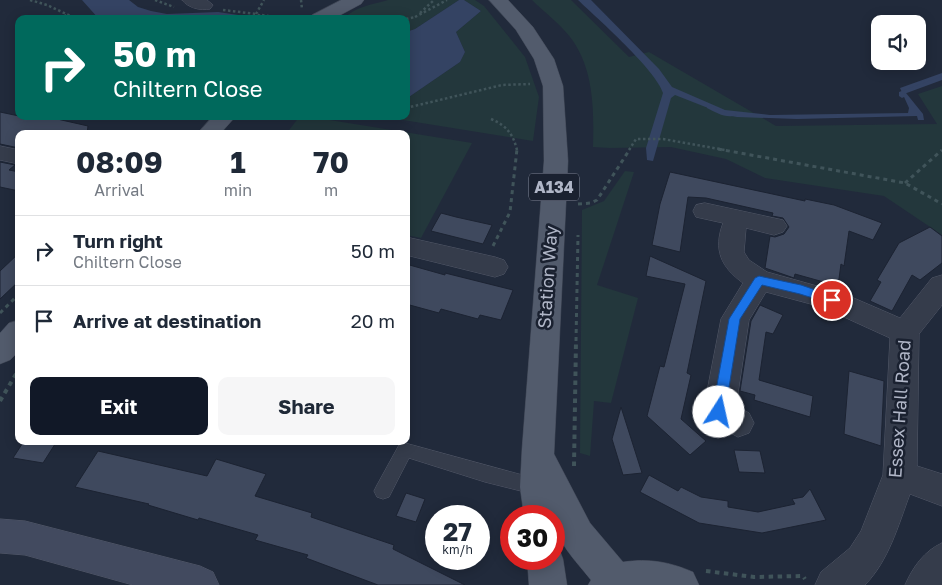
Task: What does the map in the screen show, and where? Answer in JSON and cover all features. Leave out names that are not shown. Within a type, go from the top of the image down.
[{"type":"main road","points":[[317,15],[323,0]]},
{"type":"main road","points":[[327,15],[355,1]]},
{"type":"main road","name":"Station Way","points":[[497,1],[524,27],[544,60],[554,86],[556,160],[538,449],[539,502]]},
{"type":"main road","points":[[212,130],[221,120]]},
{"type":"main road","name":"Station Way","points":[[538,449],[560,503],[577,535],[612,584]]},
{"type":"main road","points":[[546,570],[548,585]]},
{"type":"main road","name":"A134","points":[[612,584],[635,579],[691,578]]},
{"type":"street","points":[[0,152],[15,156]]},
{"type":"street","points":[[705,211],[774,226]]},
{"type":"street","points":[[738,218],[732,233],[731,252],[740,267],[759,280],[832,300],[905,332]]},
{"type":"street","points":[[410,247],[489,266]]},
{"type":"street","points":[[738,423],[719,412],[735,319],[759,280]]},
{"type":"street","name":"Essex Hall Road","points":[[834,585],[863,561],[875,540],[900,475],[905,332],[942,285]]},
{"type":"street","points":[[900,475],[942,490]]},
{"type":"street","points":[[8,532],[200,585]]},
{"type":"street","points":[[924,585],[942,561]]},
{"type":"lane","points":[[383,491],[405,450],[486,474],[539,502]]},
{"type":"path","points":[[30,0],[71,15]]},
{"type":"path","points":[[262,15],[256,14],[264,0]]},
{"type":"path","points":[[415,17],[434,0]]},
{"type":"path","points":[[410,18],[447,0]]},
{"type":"path","points":[[410,107],[502,85],[554,86]]},
{"type":"path","points":[[489,266],[510,212],[518,153],[514,137],[504,125],[491,119]]},
{"type":"path","points":[[578,204],[591,203],[597,200],[636,139],[664,139],[905,183],[942,204]]},
{"type":"path","points":[[905,183],[942,150]]},
{"type":"path","points":[[575,476],[573,452],[578,228]]},
{"type":"path","points":[[0,313],[15,298]]},
{"type":"path","points":[[0,401],[8,349]]},
{"type":"path","points":[[691,578],[803,576],[811,585]]},
{"type":"green space","points":[[388,0],[459,0],[410,31],[410,15],[348,15],[358,9]]},
{"type":"green space","points":[[464,0],[475,0],[484,6],[525,57],[539,97],[533,141],[403,120],[410,120],[410,96],[460,62],[465,52],[456,32],[481,11]]},
{"type":"green space","points":[[532,0],[571,0],[629,57],[649,52],[776,126],[937,124],[918,94],[942,86],[942,235],[884,196],[765,178],[726,159],[671,147],[593,147],[593,106],[589,79],[580,53],[564,30]]},
{"type":"green space","points":[[297,120],[330,120],[392,130],[289,130]]},
{"type":"green space","points":[[410,133],[472,143],[421,238],[410,236]]},
{"type":"green space","points":[[625,171],[634,172],[597,285],[638,298],[611,403],[594,401],[590,456],[580,453],[582,210],[604,201]]},
{"type":"water","points":[[82,0],[129,0],[138,7],[167,14],[218,12],[238,15],[95,15]]},
{"type":"water","points":[[459,0],[464,0],[481,11],[456,32],[465,52],[460,62],[410,96],[410,31]]},
{"type":"water","points":[[578,0],[591,0],[659,69],[672,87],[725,110],[770,115],[908,113],[909,108],[900,88],[942,73],[942,77],[907,90],[906,93],[923,114],[924,120],[918,120],[917,116],[797,119],[737,117],[726,115],[675,95],[671,98],[653,161],[647,160],[646,148],[663,93],[650,71]]},
{"type":"building","points":[[0,112],[15,115],[15,120],[62,120],[88,126],[88,130],[15,130],[15,147],[0,144]]},
{"type":"building","points":[[0,162],[15,165],[9,170],[15,171],[15,190],[0,187]]},
{"type":"building","points":[[670,172],[805,201],[805,199],[834,205],[882,223],[873,240],[849,231],[844,266],[841,264],[838,286],[795,274],[794,278],[765,268],[770,236],[775,237],[784,234],[789,227],[783,218],[772,216],[773,213],[706,198],[688,197],[680,252],[652,245],[660,204]]},
{"type":"building","points":[[441,213],[492,225],[483,244],[431,231]]},
{"type":"building","points":[[930,227],[942,236],[942,263],[920,280],[912,275],[892,311],[870,301],[881,282],[877,280],[899,243]]},
{"type":"building","points":[[650,256],[706,281],[687,373],[691,375],[681,419],[706,441],[690,455],[647,416],[660,366],[664,367],[685,284],[646,276]]},
{"type":"building","points":[[15,257],[15,285],[0,299],[0,271]]},
{"type":"building","points":[[410,265],[513,290],[501,320],[480,315],[478,319],[441,309],[439,313],[410,305]]},
{"type":"building","points":[[760,305],[783,315],[773,334],[766,332],[759,380],[813,396],[810,417],[754,400],[755,395],[740,391],[751,321]]},
{"type":"building","points":[[849,371],[884,381],[881,446],[844,434]]},
{"type":"building","points":[[621,407],[642,473],[623,475],[612,439]]},
{"type":"building","points":[[21,445],[54,445],[43,463],[13,458]]},
{"type":"building","points":[[734,450],[760,451],[765,473],[739,472]]},
{"type":"building","points":[[98,451],[207,476],[216,459],[266,474],[255,496],[312,513],[311,517],[394,545],[393,549],[425,565],[425,570],[435,570],[465,585],[378,585],[306,558],[308,555],[255,540],[258,535],[199,518],[198,520],[149,504],[75,487]]},
{"type":"building","points":[[649,475],[678,491],[681,487],[701,497],[728,501],[728,507],[758,512],[795,504],[792,499],[803,497],[810,489],[826,520],[762,533],[699,523],[640,492]]},
{"type":"building","points":[[406,493],[425,499],[416,522],[396,516]]},
{"type":"waterway","points":[[902,96],[901,93],[942,78]]},
{"type":"waterway","points":[[709,107],[726,115],[734,115]]},
{"type":"route","points":[[719,412],[735,319],[759,280],[832,300]]}]
